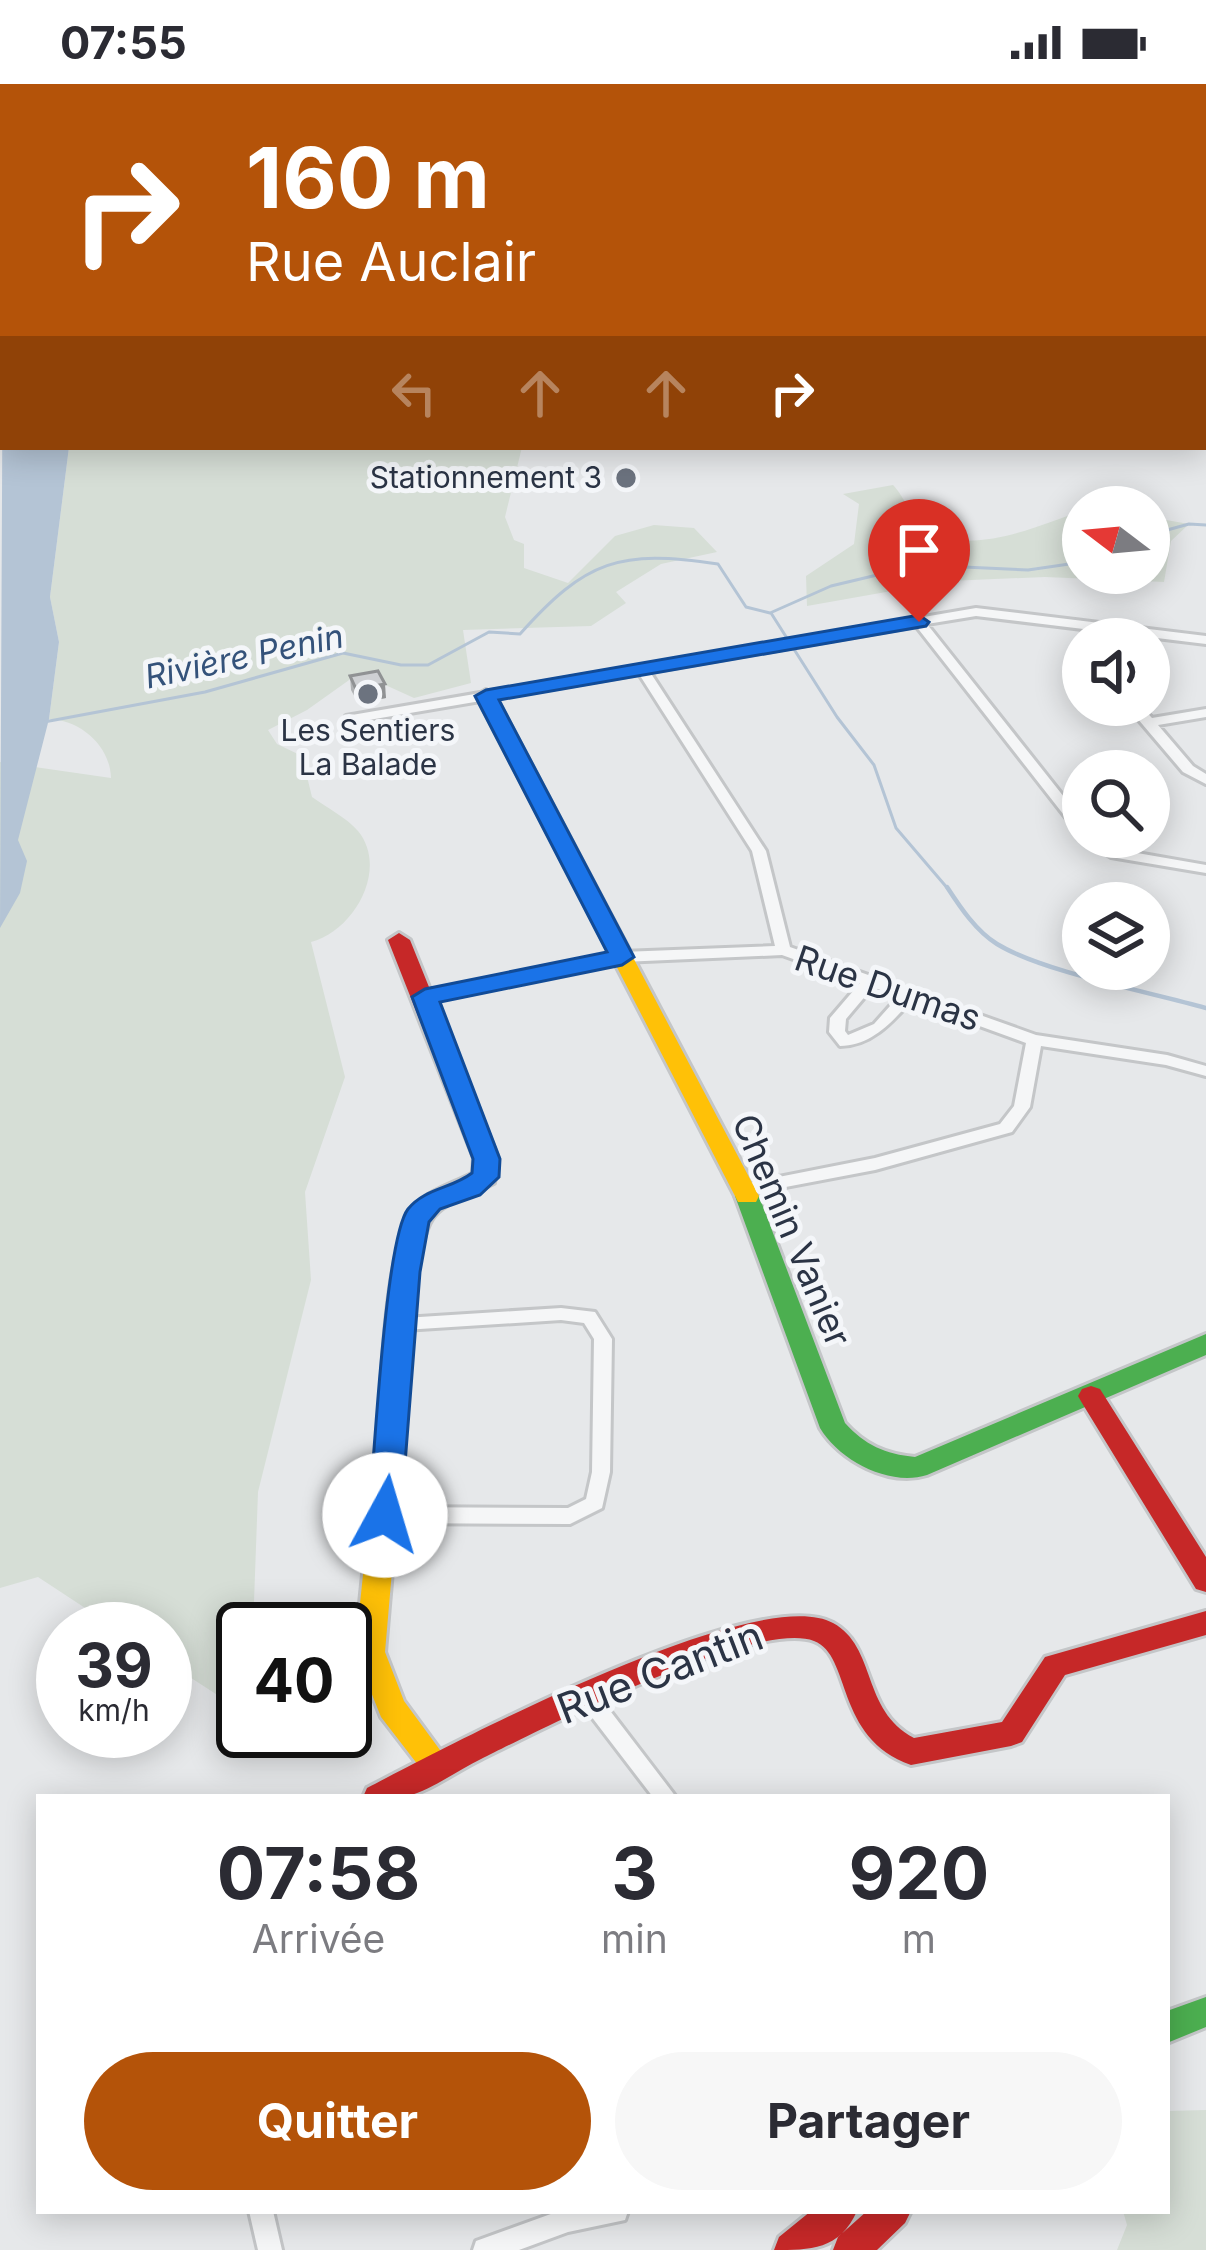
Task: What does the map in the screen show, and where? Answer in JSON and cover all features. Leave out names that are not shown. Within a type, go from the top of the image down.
[{"type":"street","points":[[351,719],[991,612],[1062,625]]},
{"type":"street","points":[[919,622],[1062,803]]},
{"type":"street","points":[[1170,637],[1206,640]]},
{"type":"street","points":[[642,669],[759,851],[783,950]]},
{"type":"street","name":"Chemin Vanier","points":[[486,696],[745,1189],[833,1428],[851,1452],[879,1465],[917,1468],[1206,1344]]},
{"type":"street","points":[[1170,719],[1206,713]]},
{"type":"street","points":[[1151,726],[1189,769],[1206,780]]},
{"type":"street","points":[[1140,858],[1206,869]]},
{"type":"street","points":[[399,940],[486,1159],[485,1177],[471,1188],[430,1202],[415,1220],[370,1652],[392,1708],[436,1765]]},
{"type":"street","name":"Rue Dumas","points":[[425,997],[622,957],[783,950],[1034,1040],[1167,1060],[1206,1071]]},
{"type":"street","points":[[870,981],[838,1018],[837,1032],[846,1042],[879,1028],[908,995]]},
{"type":"street","points":[[745,1189],[875,1164],[1006,1128],[1022,1107],[1034,1040]]},
{"type":"street","points":[[385,1515],[570,1516],[595,1503],[601,1472],[602,1339],[589,1317],[561,1314],[404,1324]]},
{"type":"street","points":[[1091,1396],[1206,1581]]},
{"type":"street","name":"Rue Cantin","points":[[383,1794],[436,1765],[693,1651],[778,1625],[808,1623],[828,1633],[844,1652],[877,1730],[911,1752],[1011,1732],[1055,1666],[1206,1623]]},
{"type":"street","points":[[588,1697],[663,1794]]},
{"type":"street","points":[[1170,2026],[1206,2012]]},
{"type":"street","points":[[262,2214],[270,2250]]},
{"type":"street","points":[[485,2250],[568,2220],[600,2214]]},
{"type":"street","points":[[792,2250],[835,2214]]},
{"type":"street","points":[[851,2250],[889,2214]]},
{"type":"shaded area","points":[[69,450],[521,450],[505,517],[514,540],[524,544],[524,568],[568,583],[615,536],[654,525],[694,528],[717,552],[661,564],[616,592],[626,603],[591,626],[463,630],[471,683],[414,698],[359,673],[307,710],[268,730],[277,744],[302,756],[312,797],[358,831],[370,863],[368,880],[353,912],[327,936],[311,942],[345,1077],[305,1192],[311,1280],[258,1492],[254,1602],[216,1602],[216,1694],[192,1679],[192,1602],[76,1602],[38,1577],[0,1588],[0,762],[111,778],[105,755],[91,737],[72,724],[49,719],[59,642],[50,597]]},
{"type":"shaded area","points":[[893,485],[926,530],[963,541],[1005,536],[1062,518],[1062,578],[948,581],[807,606],[806,576],[854,544],[859,504],[843,494]]},
{"type":"shaded area","points":[[1170,521],[1189,524],[1170,547]]},
{"type":"shaded area","points":[[1206,2110],[1206,2250],[1117,2250],[1127,2225],[1124,2214],[1170,2214],[1170,2111]]},
{"type":"water","points":[[2,450],[69,450],[50,597],[59,642],[49,719],[18,840],[27,861],[20,893],[0,928]]},
{"type":"building","points":[[378,671],[385,684],[356,689],[350,676]]},
{"type":"waterway","name":"Rivière Penin","points":[[1170,529],[1206,525]]},
{"type":"waterway","name":"Rivière Penin","points":[[44,722],[205,692],[343,653],[401,665],[428,665],[489,632],[520,634],[586,575],[630,560],[718,564],[746,607],[770,613],[831,586],[898,570],[942,566],[1028,570],[1062,565]]},
{"type":"waterway","points":[[771,613],[837,717],[874,765],[896,828],[949,890]]},
{"type":"waterway","points":[[947,887],[982,932],[1017,954],[1206,1008]]},
{"type":"traffic: fast","points":[[747,1196],[833,1428],[860,1453],[880,1462],[917,1468],[1206,1344]]},
{"type":"traffic: fast","points":[[1170,2026],[1206,2012]]},
{"type":"traffic: slow","points":[[486,696],[747,1196]]},
{"type":"traffic: slow","points":[[392,1420],[370,1652],[392,1708],[436,1765]]},
{"type":"traffic: jam","points":[[392,1420],[406,1274],[418,1222],[433,1203],[485,1177],[486,1158],[399,940]]},
{"type":"traffic: jam","points":[[1091,1396],[1206,1581]]},
{"type":"traffic: jam","points":[[384,1794],[532,1720],[672,1659],[788,1627],[821,1630],[833,1639],[849,1664],[871,1720],[887,1738],[911,1752],[1011,1733],[1055,1666],[1206,1623]]},
{"type":"traffic: jam","points":[[792,2250],[835,2214]]},
{"type":"traffic: jam","points":[[851,2250],[890,2214]]},
{"type":"place","name":"Stationnement 3","points":[[626,478]]},
{"type":"place","name":"Les Sentiers La Balade","points":[[368,694]]},
{"type":"route","points":[[385,1515],[406,1272],[415,1220],[430,1202],[471,1188],[485,1177],[486,1159],[425,997],[622,957],[486,696],[919,622]]}]
